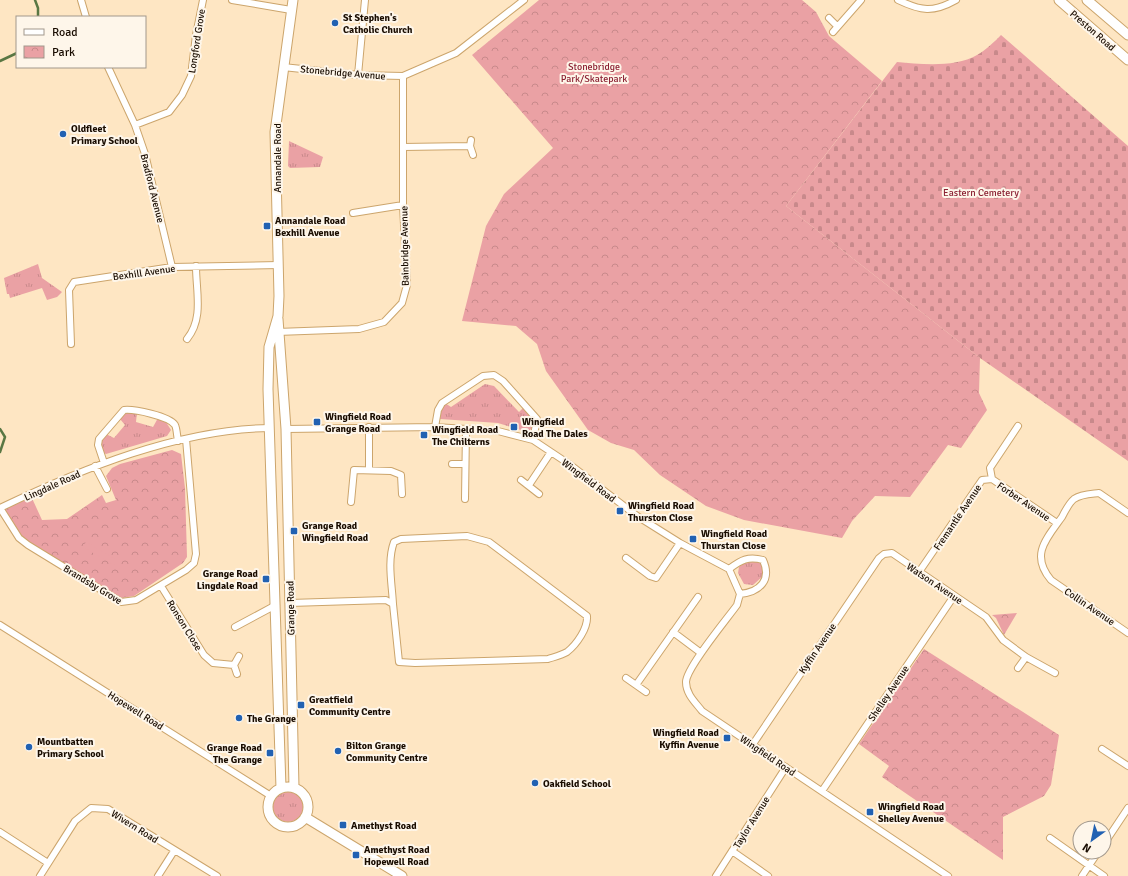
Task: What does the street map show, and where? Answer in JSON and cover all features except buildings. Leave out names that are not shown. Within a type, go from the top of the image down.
[{"type":"street","points":[[82,0],[86,16]]},
{"type":"street","name":"Longford Grove","points":[[135,125],[169,112],[182,95],[191,76],[196,35],[203,0]]},
{"type":"street","points":[[232,0],[290,10]]},
{"type":"street","name":"Annandale Road","points":[[286,429],[277,332],[278,265],[275,132],[292,0]]},
{"type":"street","points":[[358,75],[366,0]]},
{"type":"street","name":"Stonebridge Avenue","points":[[283,67],[358,75],[403,76],[456,53],[524,0]]},
{"type":"street","points":[[832,32],[861,0]]},
{"type":"street","points":[[898,0],[912,6],[936,10],[956,0]]},
{"type":"street","name":"Preston Road","points":[[1059,0],[1128,60]]},
{"type":"street","name":"Preston Road","points":[[1087,0],[1128,35]]},
{"type":"street","points":[[829,18],[837,26]]},
{"type":"street","name":"Bradford Avenue","points":[[108,68],[135,125],[145,154],[172,267]]},
{"type":"street","name":"Bainbridge Avenue","points":[[277,332],[359,330],[384,322],[402,303],[407,285],[403,205],[403,76]]},
{"type":"street","points":[[403,147],[471,143],[473,155]]},
{"type":"street","points":[[353,213],[403,205]]},
{"type":"street","name":"Bexhill Avenue","points":[[72,344],[69,290],[74,282],[172,267],[278,265]]},
{"type":"street","points":[[187,339],[195,330],[198,310],[196,266]]},
{"type":"street","name":"Annandale Road","points":[[270,428],[269,348],[277,332]]},
{"type":"street","points":[[435,426],[438,410],[442,403],[484,376],[494,375],[503,381],[537,419],[533,440]]},
{"type":"street","points":[[104,463],[98,445],[99,439],[124,410],[134,409],[168,419],[174,425],[178,441]]},
{"type":"street","name":"Wingfield Road","points":[[286,429],[435,426],[498,430],[533,440],[637,516],[680,543],[729,569]]},
{"type":"street","name":"Fremantle Avenue","points":[[919,572],[982,480],[992,479],[990,468],[1018,426]]},
{"type":"street","name":"Lingdale Road","points":[[0,508],[95,466],[178,441],[242,429],[270,428]]},
{"type":"street","name":"Grange Road","points":[[270,428],[281,788]]},
{"type":"street","points":[[369,428],[369,470]]},
{"type":"street","name":"Grange Road","points":[[286,429],[294,788]]},
{"type":"street","points":[[465,499],[466,429]]},
{"type":"street","name":"Brandsby Grove","points":[[0,508],[19,538],[121,602],[126,603],[136,600],[161,586],[194,563],[196,554],[186,439]]},
{"type":"street","points":[[529,486],[551,452]]},
{"type":"street","points":[[452,464],[465,464]]},
{"type":"street","points":[[95,466],[107,490]]},
{"type":"street","points":[[351,502],[354,470],[391,471],[401,475],[402,494]]},
{"type":"street","name":"Forber Avenue","points":[[992,479],[1057,523]]},
{"type":"street","points":[[521,480],[539,494]]},
{"type":"street","points":[[1057,523],[1074,499],[1084,494],[1099,493],[1128,513]]},
{"type":"street","name":"Collin Avenue","points":[[1057,523],[1042,547],[1040,557],[1043,570],[1051,580],[1128,632]]},
{"type":"street","points":[[467,536],[489,542],[587,616],[588,624],[575,643],[566,652],[548,659],[415,663],[399,662],[393,604],[391,548],[394,542],[401,539],[467,536]]},
{"type":"street","points":[[626,558],[650,576],[656,578],[680,543]]},
{"type":"street","name":"Watson Avenue","points":[[884,554],[892,553],[986,617],[1003,640],[1026,657]]},
{"type":"street","name":"Kyffin Avenue","points":[[753,744],[878,558],[884,554]]},
{"type":"street","points":[[752,557],[763,560],[768,571],[766,580],[750,593],[740,594],[729,569],[741,560],[752,557]]},
{"type":"street","name":"Ronson Close","points":[[161,586],[204,655],[213,663],[234,665]]},
{"type":"street","name":"Wingfield Road","points":[[740,594],[737,605],[692,666],[686,681],[690,697],[702,711],[948,876]]},
{"type":"street","name":"Shelley Avenue","points":[[822,791],[954,596]]},
{"type":"street","points":[[636,685],[698,597]]},
{"type":"street","points":[[276,605],[290,603],[386,600],[393,604]]},
{"type":"street","name":"Grange Road","points":[[235,627],[276,605]]},
{"type":"street","name":"Hopewell Road","points":[[0,625],[271,796]]},
{"type":"street","points":[[673,632],[701,653]]},
{"type":"street","points":[[237,674],[234,665],[239,656]]},
{"type":"street","points":[[1018,668],[1026,657],[1056,673]]},
{"type":"street","points":[[626,678],[646,692]]},
{"type":"street","points":[[1102,749],[1128,766]]},
{"type":"street","name":"Taylor Avenue","points":[[716,876],[786,767]]},
{"type":"street","points":[[281,788],[294,788],[300,790],[307,800],[308,806],[305,817],[301,822],[289,826],[277,823],[269,814],[268,808],[271,796],[281,788]]},
{"type":"street","name":"Wivern Road","points":[[40,876],[76,820],[91,808],[108,809],[174,851],[217,876]]},
{"type":"street","points":[[1112,832],[1128,808]]},
{"type":"street","points":[[305,817],[402,876]]},
{"type":"street","points":[[0,832],[48,863]]},
{"type":"street","points":[[1050,838],[1104,876]]},
{"type":"street","points":[[158,876],[174,851]]},
{"type":"street","points":[[732,851],[768,876]]},
{"type":"street","points":[[1082,876],[1093,860]]},
{"type":"green space","name":"Stonebridge Park/Skatepark","points":[[539,0],[802,0],[816,12],[829,36],[882,81],[786,206],[980,358],[979,393],[987,410],[961,448],[948,445],[910,497],[875,496],[852,521],[842,538],[744,520],[706,506],[660,475],[634,450],[611,443],[588,430],[546,371],[537,344],[516,326],[462,321],[486,226],[504,194],[553,148],[472,55]]},
{"type":"green space","name":"Eastern Cemetery","points":[[1001,35],[1128,146],[1128,461],[980,358],[786,206],[897,62],[937,64],[958,62],[980,53]]},
{"type":"green space","points":[[289,141],[323,157],[320,167],[290,168],[288,166]]},
{"type":"green space","points":[[38,264],[42,278],[62,292],[57,297],[47,300],[42,288],[10,298],[9,294],[7,294],[4,278]]},
{"type":"green space","points":[[485,384],[494,386],[519,412],[524,407],[529,413],[533,423],[531,429],[527,432],[498,423],[440,419],[441,410],[445,403],[451,407]]},
{"type":"green space","points":[[137,412],[136,422],[153,427],[158,418],[166,422],[171,430],[167,436],[106,454],[102,452],[101,441],[106,434],[114,438],[125,425],[120,419],[125,413]]},
{"type":"green space","points":[[172,450],[181,454],[185,488],[187,557],[183,563],[134,596],[121,598],[20,537],[3,509],[31,496],[42,520],[67,519],[102,495],[106,503],[116,500],[106,476],[112,468],[120,464]]},
{"type":"green space","points":[[86,542],[117,560],[114,565],[83,547]]},
{"type":"green space","points":[[747,561],[760,562],[764,566],[762,577],[753,585],[744,584],[738,573],[739,567]]},
{"type":"green space","points":[[1017,613],[1004,635],[996,618],[992,615]]},
{"type":"green space","points":[[924,649],[1059,735],[1051,785],[1044,796],[1003,817],[1003,860],[882,777],[889,766],[859,744]]},
{"type":"green space","points":[[288,792],[298,797],[303,807],[298,817],[288,822],[278,817],[273,807],[278,797]]},
{"type":"waterway","points":[[35,0],[38,8],[38,16]]},
{"type":"waterway","points":[[0,61],[16,53]]},
{"type":"waterway","points":[[0,429],[5,437],[0,452]]},
{"type":"place","name":"St Stephen's Catholic Church","points":[[335,23]]},
{"type":"place","name":"Oldfleet Primary School","points":[[63,134]]},
{"type":"place","name":"Annandale Road Bexhill Avenue","points":[[267,226]]},
{"type":"place","name":"Wingfield Road Grange Road","points":[[317,422]]},
{"type":"place","name":"Wingfield Road The Dales","points":[[514,427]]},
{"type":"place","name":"Wingfield Road The Chilterns","points":[[424,435]]},
{"type":"place","name":"Wingfield Road Thurston Close","points":[[620,511]]},
{"type":"place","name":"Grange Road Wingfield Road","points":[[294,531]]},
{"type":"place","name":"Wingfield Road Thurstan Close","points":[[693,539]]},
{"type":"place","name":"Grange Road Lingdale Road","points":[[266,579]]},
{"type":"place","name":"Greatfield Community Centre","points":[[301,705]]},
{"type":"place","name":"The Grange","points":[[239,718]]},
{"type":"place","name":"Wingfield Road Kyffin Avenue","points":[[727,738]]},
{"type":"place","name":"Mountbatten Primary School","points":[[29,747]]},
{"type":"place","name":"Bilton Grange Community Centre","points":[[338,751]]},
{"type":"place","name":"Grange Road The Grange","points":[[270,753]]},
{"type":"place","name":"Oakfield School","points":[[535,783]]},
{"type":"place","name":"Wingfield Road Shelley Avenue","points":[[870,812]]},
{"type":"place","name":"Amethyst Road","points":[[343,825]]},
{"type":"place","name":"Amethyst Road Hopewell Road","points":[[356,855]]}]
